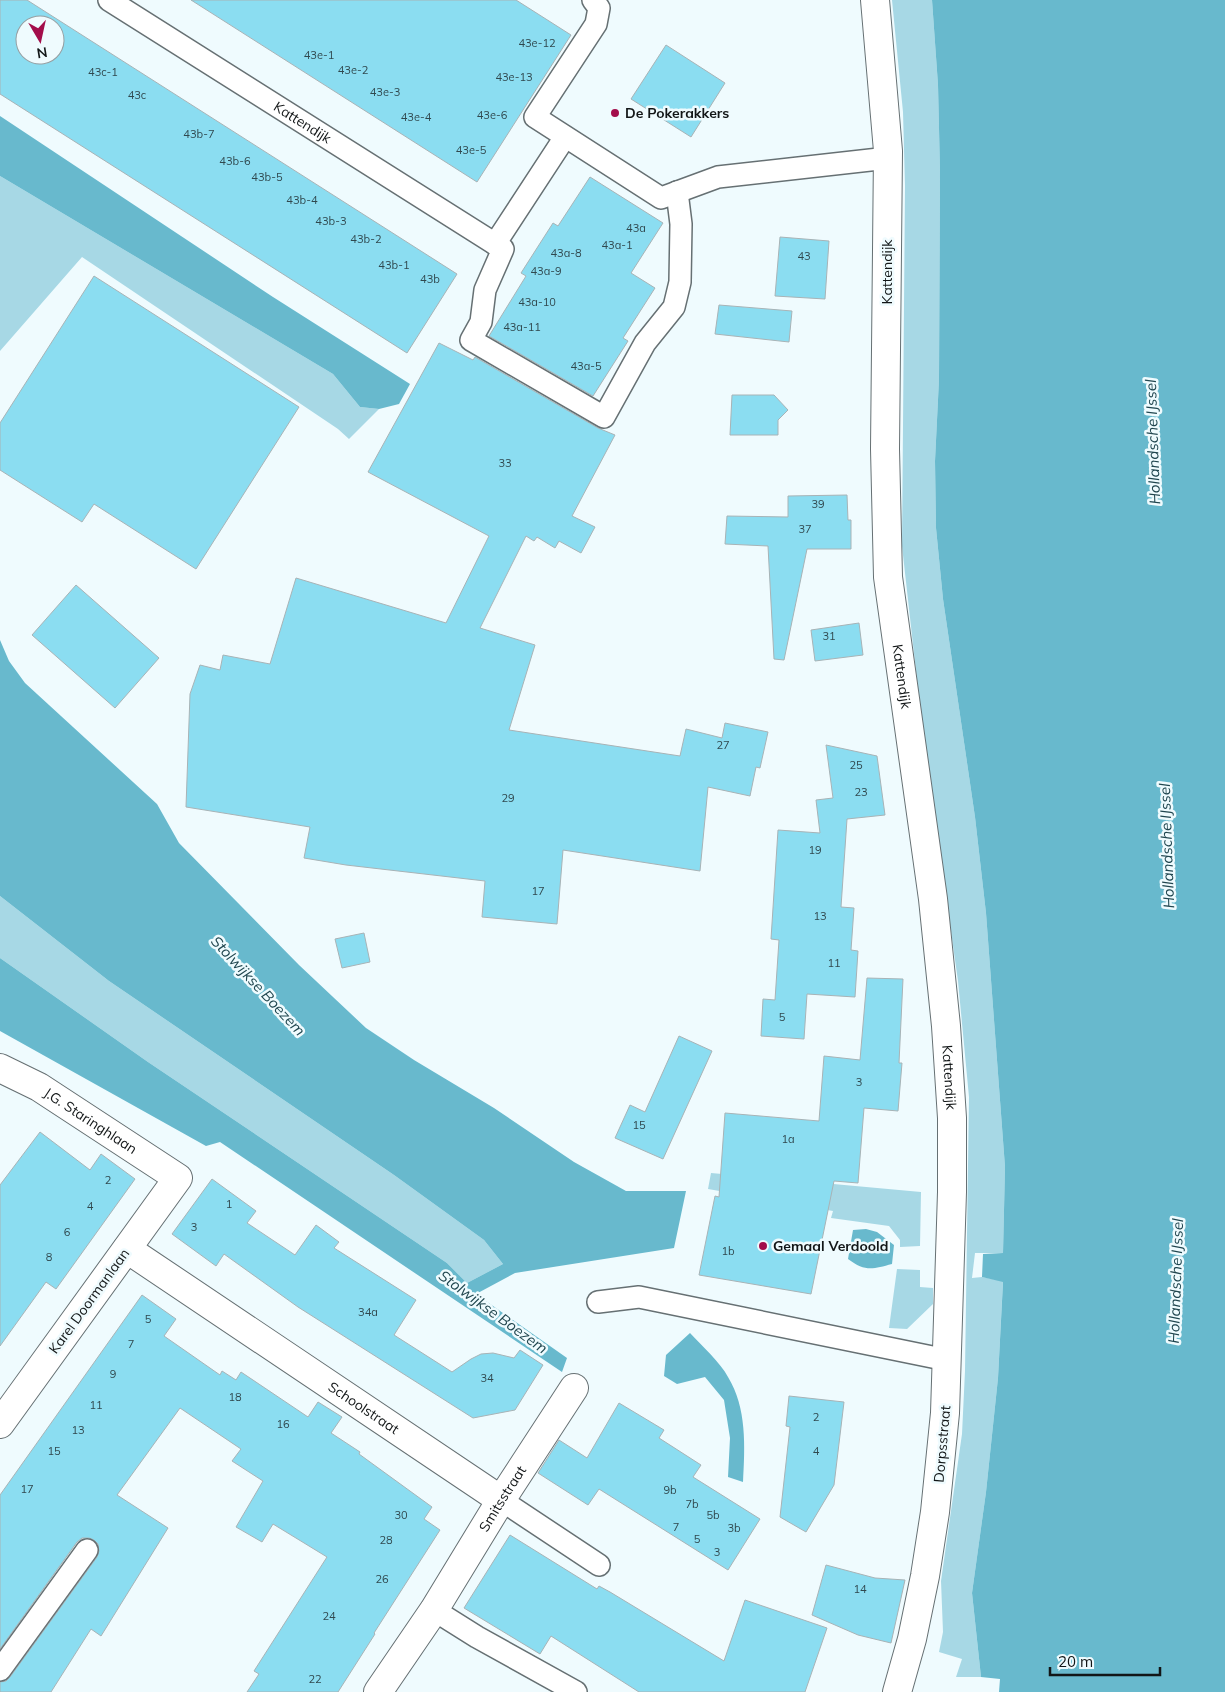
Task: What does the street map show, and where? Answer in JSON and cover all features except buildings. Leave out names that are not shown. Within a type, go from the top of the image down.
[{"type":"street","name":"Kattendijk","points":[[875,0],[888,158],[885,449],[888,577],[933,899],[946,1026],[952,1118],[952,1192]]},
{"type":"street","name":"J.G. Staringhlaan","points":[[0,1068],[39,1088],[178,1178]]},
{"type":"street","name":"Karel Doormanlaan","points":[[0,1424],[178,1178]]},
{"type":"street","name":"Dorpsstraat","points":[[896,1692],[912,1639],[935,1512],[945,1413],[952,1192]]},
{"type":"street","name":"Schoolstraat","points":[[127,1249],[501,1500]]},
{"type":"street","name":"Smitsstraat","points":[[378,1692],[434,1610],[501,1500],[574,1388]]},
{"type":"lane","name":"Kattendijk","points":[[109,0],[496,244]]},
{"type":"lane","points":[[593,0],[599,8],[596,24],[534,118],[661,198],[718,177],[888,158]]},
{"type":"lane","points":[[565,137],[496,244],[504,249],[485,290],[481,322],[471,340],[604,417],[645,343],[674,307],[680,282],[682,224],[677,192]]},
{"type":"lane","points":[[598,1302],[639,1297],[947,1360]]},
{"type":"lane","name":"Schoolstraat","points":[[501,1500],[599,1565]]},
{"type":"lane","points":[[0,1670],[87,1550]]},
{"type":"lane","points":[[434,1610],[477,1637],[576,1692]]},
{"type":"shaded area","points":[[892,0],[932,0],[938,85],[940,172],[939,379],[935,461],[936,528],[943,599],[975,817],[986,913],[1005,1167],[1003,1253],[975,1253],[972,1278],[982,1277],[1003,1281],[998,1378],[986,1492],[972,1593],[981,1677],[956,1677],[962,1659],[939,1652],[943,1632],[941,1581],[962,1434],[965,1371],[969,1097],[958,981],[923,734],[902,546],[905,186],[903,112]]},
{"type":"shaded area","points":[[0,176],[333,374],[360,407],[379,409],[349,439],[338,429],[82,257],[0,351]]},
{"type":"shaded area","points":[[0,896],[109,981],[394,1175],[484,1240],[503,1264],[467,1283],[447,1263],[148,1062],[0,958]]},
{"type":"shaded area","points":[[711,1173],[921,1192],[920,1246],[900,1247],[900,1240],[889,1226],[831,1218],[833,1211],[708,1189]]},
{"type":"shaded area","points":[[897,1269],[920,1270],[920,1287],[933,1288],[933,1304],[907,1329],[889,1328]]},
{"type":"water","name":"Hollandsche IJssel","points":[[932,0],[1225,0],[1225,1692],[999,1692],[1000,1679],[981,1677],[972,1593],[986,1492],[998,1378],[1003,1282],[982,1277],[983,1254],[1003,1253],[1005,1167],[986,913],[975,817],[943,599],[936,528],[935,461],[939,379],[940,172],[938,85]]},
{"type":"water","points":[[0,116],[273,297],[410,384],[399,404],[379,409],[360,407],[333,374],[0,176]]},
{"type":"water","name":"Stolwijkse Boezem","points":[[0,640],[9,661],[25,683],[157,804],[179,843],[299,965],[366,1028],[414,1060],[494,1108],[574,1162],[626,1191],[686,1191],[674,1248],[515,1273],[476,1294],[567,1358],[562,1372],[220,1142],[206,1146],[0,1031],[0,958],[148,1062],[447,1263],[467,1283],[503,1264],[484,1240],[394,1175],[109,981],[0,896]]},
{"type":"water","points":[[866,1229],[877,1232],[894,1245],[892,1264],[864,1268],[848,1259],[853,1230]]},
{"type":"water","points":[[690,1333],[728,1377],[739,1402],[743,1428],[743,1482],[728,1477],[730,1438],[724,1400],[705,1377],[677,1384],[664,1376],[666,1355]]},
{"type":"place","name":"De Pokerakkers","points":[[615,113]]},
{"type":"place","name":"Gemaal Verdoold","points":[[763,1246]]}]
